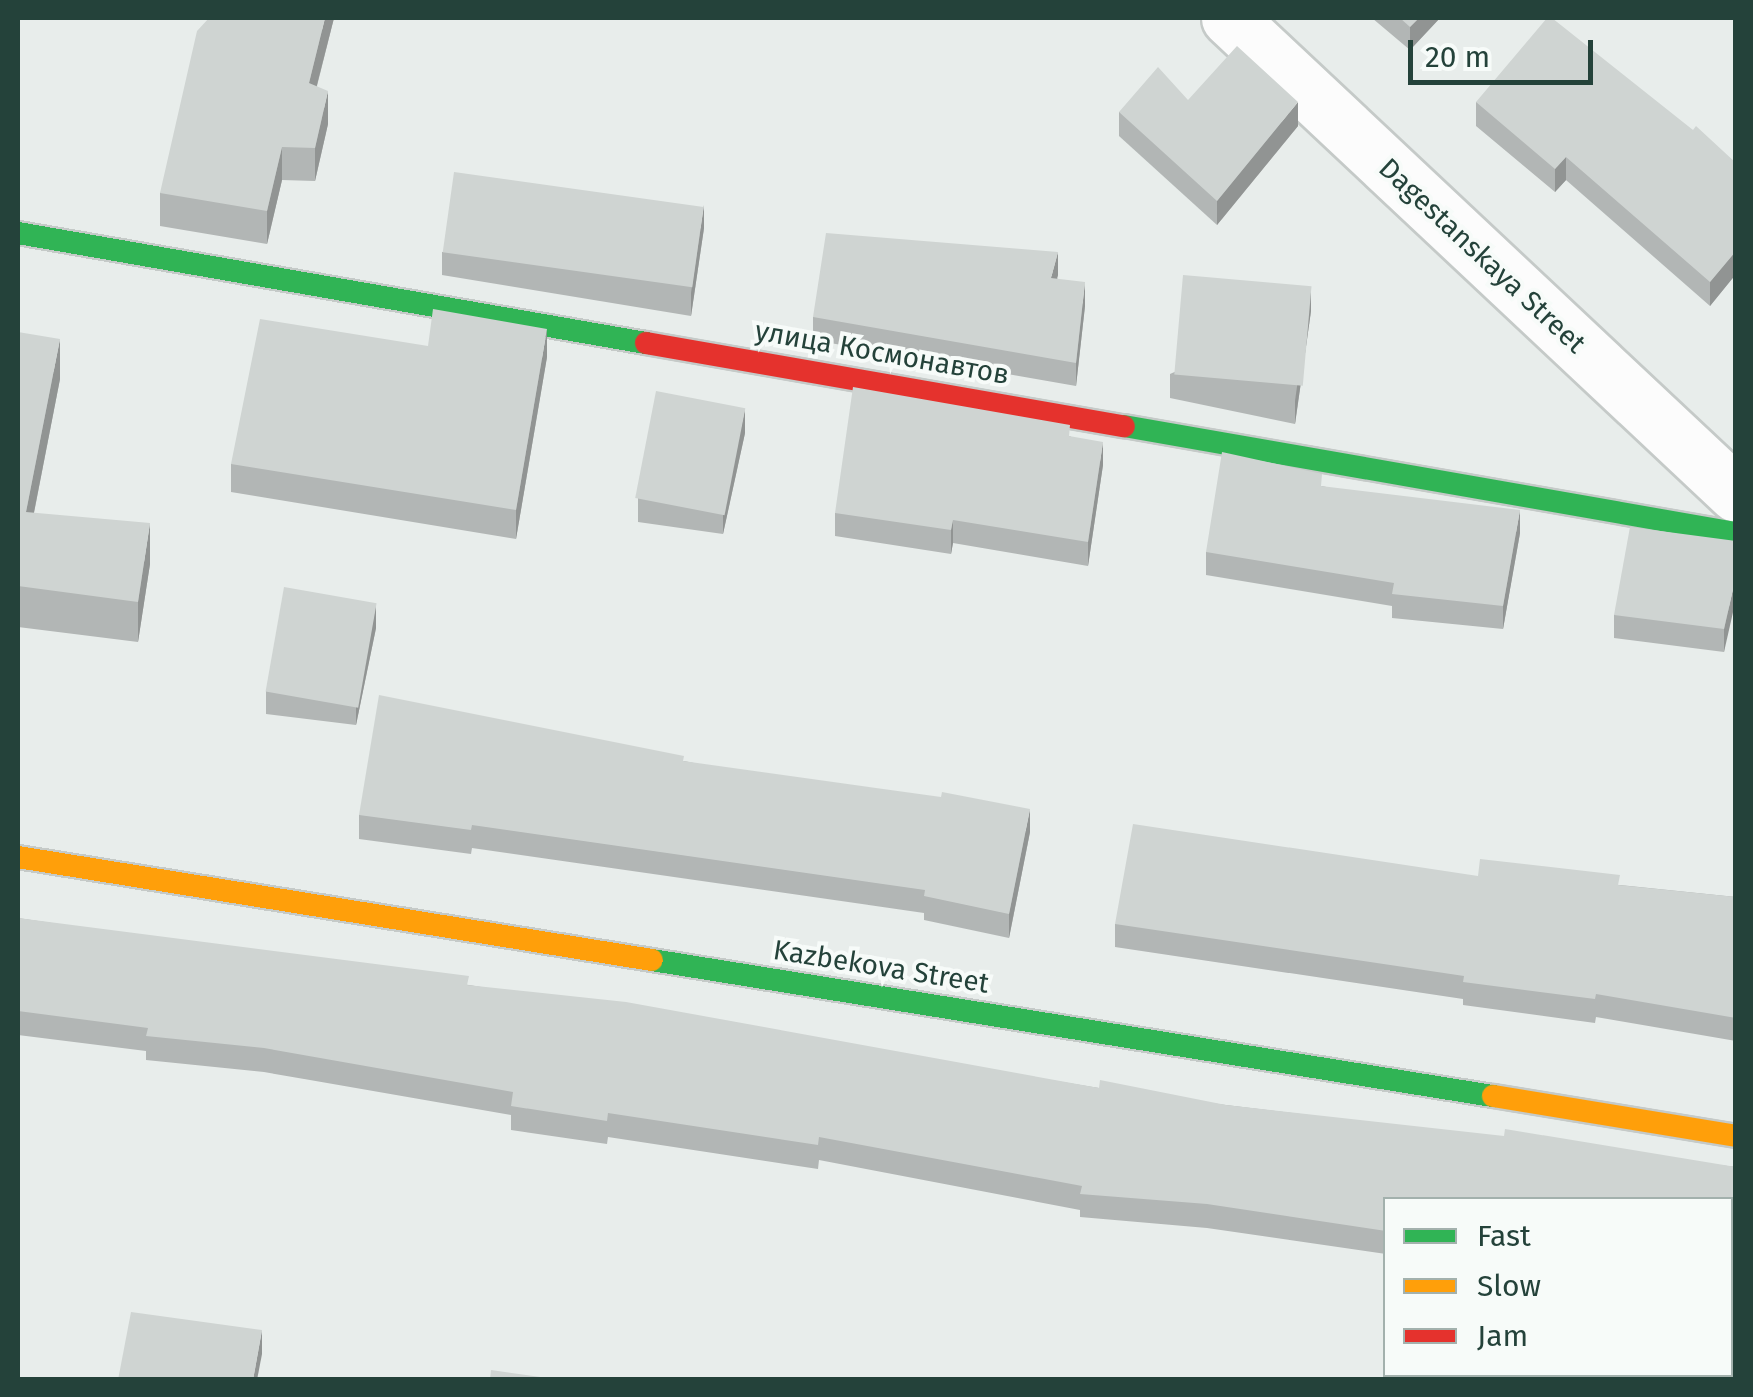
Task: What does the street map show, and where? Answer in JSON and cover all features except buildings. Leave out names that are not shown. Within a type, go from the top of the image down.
[{"type":"street","name":"Dagestanskaya Street","points":[[1229,18],[1736,494]]},
{"type":"street","name":"улица Космонавтов","points":[[18,233],[1736,533]]},
{"type":"street","name":"Kazbekova Street","points":[[18,857],[1736,1136]]},
{"type":"traffic: fast","points":[[18,233],[646,343]]},
{"type":"traffic: fast","points":[[1124,426],[1736,533]]},
{"type":"traffic: fast","points":[[652,960],[1493,1096]]},
{"type":"traffic: slow","points":[[18,857],[652,960]]},
{"type":"traffic: slow","points":[[1493,1096],[1736,1136]]},
{"type":"traffic: jam","points":[[646,343],[1124,426]]}]
